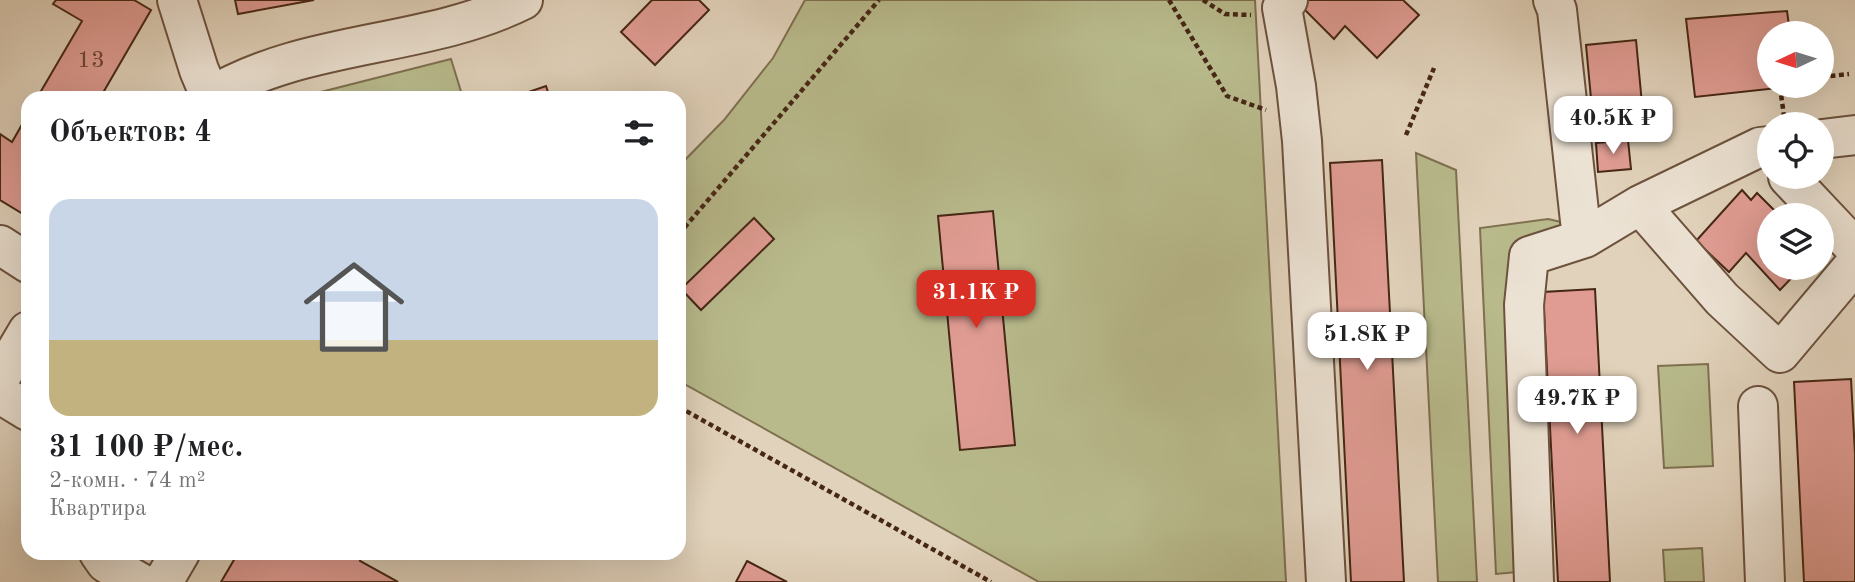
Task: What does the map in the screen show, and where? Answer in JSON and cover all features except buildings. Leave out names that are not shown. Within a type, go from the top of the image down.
[{"type":"street","points":[[177,0],[207,91]]},
{"type":"street","points":[[224,91],[288,65],[452,28],[492,15],[523,0]]},
{"type":"street","points":[[1288,0],[1282,8],[1296,86],[1301,141],[1326,582]]},
{"type":"street","points":[[1553,0],[1557,10],[1580,221],[1585,238]]},
{"type":"street","points":[[1834,138],[1855,135]]},
{"type":"street","points":[[1534,582],[1524,305],[1529,256],[1585,238],[1640,205],[1757,150]]},
{"type":"street","points":[[1799,189],[1855,248]]},
{"type":"street","points":[[1640,205],[1722,299],[1780,353],[1855,264]]},
{"type":"street","points":[[0,246],[21,258]]},
{"type":"street","points":[[0,378],[21,343]]},
{"type":"street","points":[[0,394],[21,407]]},
{"type":"street","points":[[1758,406],[1765,582]]},
{"type":"street","points":[[103,560],[139,582]]},
{"type":"street","points":[[163,582],[176,560]]},
{"type":"path","points":[[686,226],[879,0]]},
{"type":"path","points":[[1169,0],[1227,96],[1277,113]]},
{"type":"path","points":[[1203,0],[1225,14],[1251,15]]},
{"type":"path","points":[[1406,135],[1434,68]]},
{"type":"path","points":[[1834,76],[1849,74]]},
{"type":"path","points":[[686,411],[991,582]]},
{"type":"green space","points":[[805,0],[1255,0],[1286,582],[1039,582],[686,385],[686,159],[724,120],[773,58]]},
{"type":"green space","points":[[451,59],[461,91],[325,91]]},
{"type":"green space","points":[[1416,153],[1456,170],[1477,582],[1438,582]]},
{"type":"green space","points":[[1548,219],[1574,225],[1522,257],[1529,571],[1496,574],[1480,228]]},
{"type":"green space","points":[[1708,364],[1713,466],[1664,468],[1658,366]]},
{"type":"green space","points":[[1702,548],[1704,582],[1665,582],[1663,550]]}]
